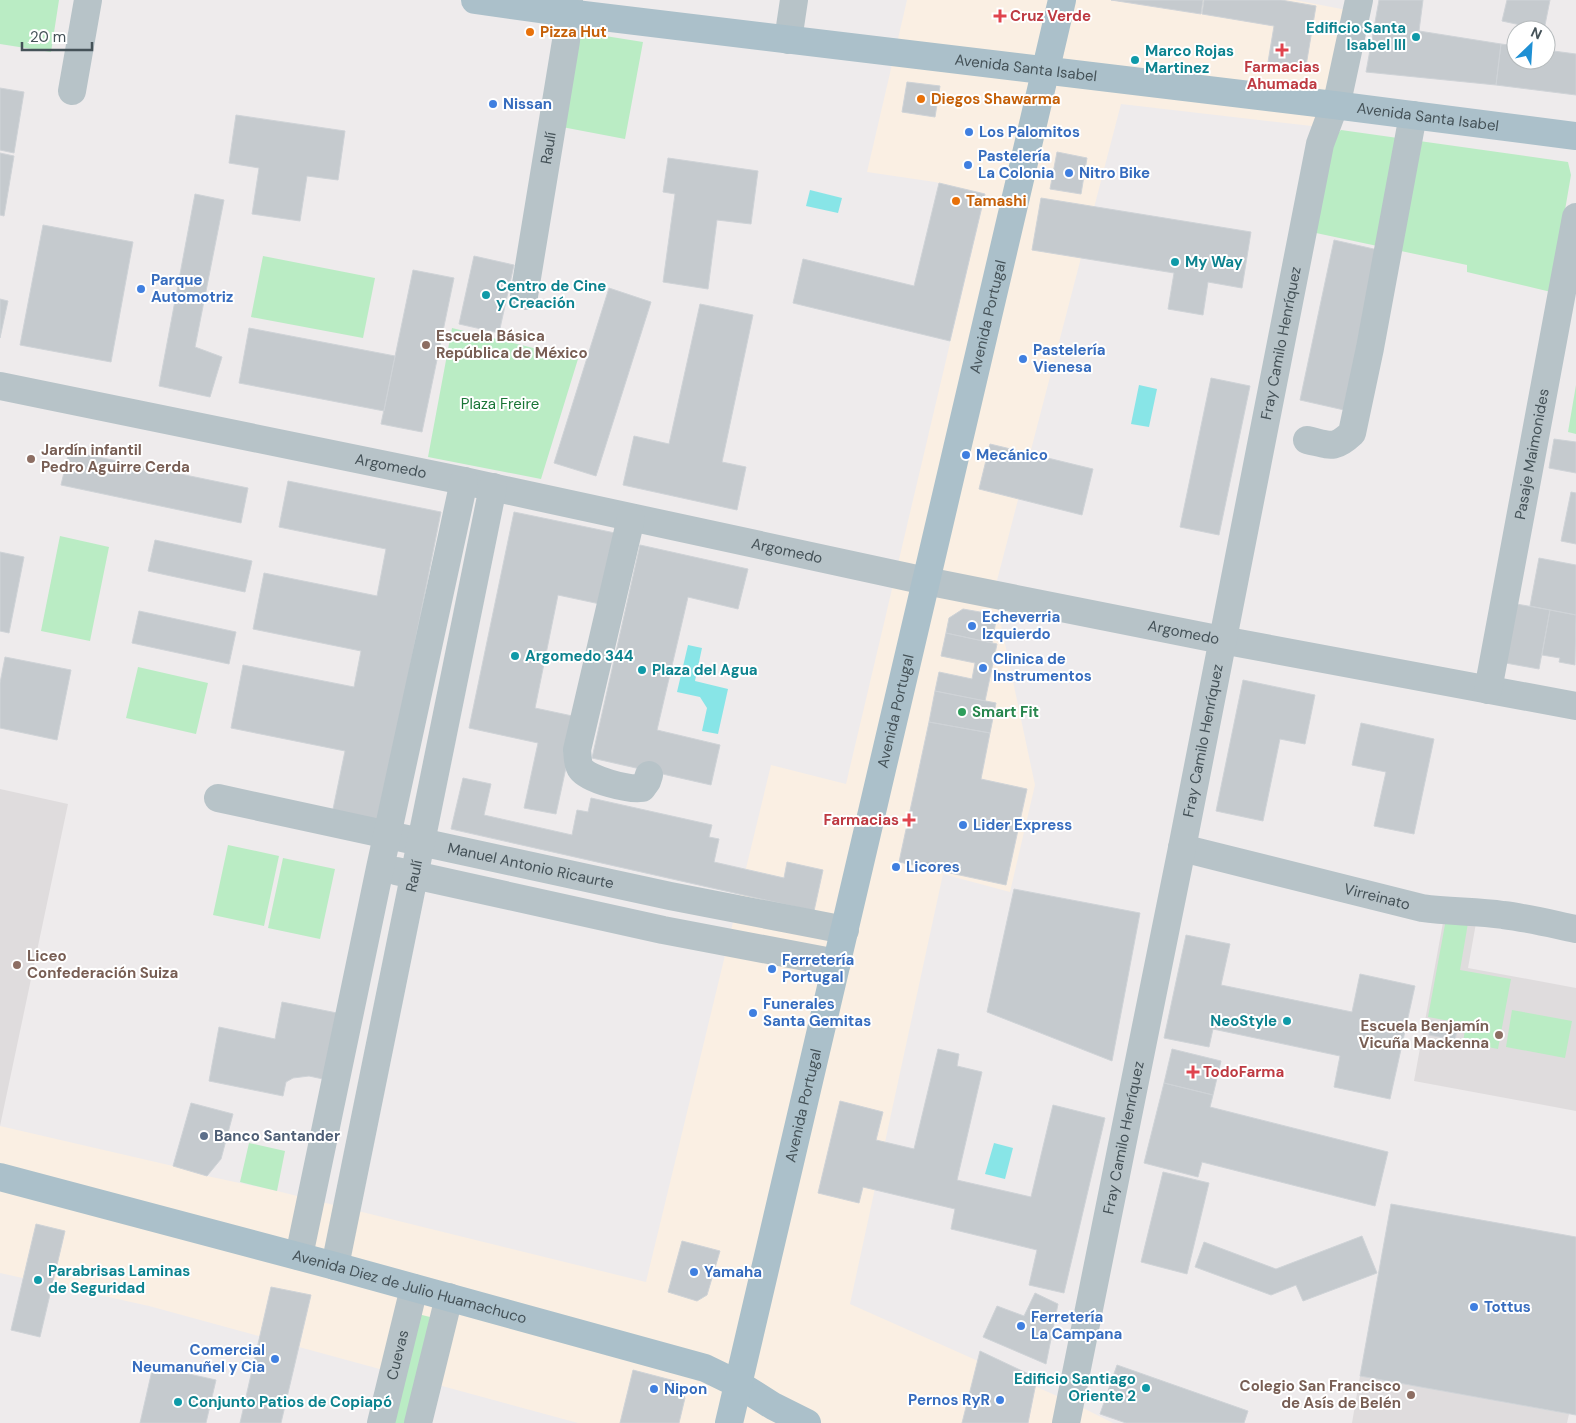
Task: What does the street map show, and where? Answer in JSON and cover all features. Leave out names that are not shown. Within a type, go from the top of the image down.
[{"type":"main road","name":"Avenida Santa Isabel","points":[[475,0],[568,7],[788,40],[1334,105],[1576,136]]},
{"type":"main road","name":"Avenida Portugal","points":[[729,1423],[1062,0]]},
{"type":"main road","name":"Avenida Diez de Julio Huamachuco","points":[[0,1177],[299,1256],[705,1368],[738,1384],[773,1406],[807,1423]]},
{"type":"street","points":[[72,91],[88,0]]},
{"type":"street","points":[[788,40],[794,0]]},
{"type":"street","name":"Fray Camilo Henríquez","points":[[1066,1423],[1182,848],[1320,144],[1344,74],[1359,0]]},
{"type":"street","name":"Raulí","points":[[524,296],[566,41],[568,7]]},
{"type":"street","points":[[1308,440],[1334,446],[1352,433],[1370,348],[1413,115]]},
{"type":"street","name":"Pasaje Maimonides","points":[[1488,690],[1576,218]]},
{"type":"street","name":"Argomedo","points":[[0,386],[493,487],[926,581],[1222,640],[1576,706]]},
{"type":"street","points":[[299,1256],[387,834],[464,481]]},
{"type":"street","name":"Raulí","points":[[335,1266],[493,487]]},
{"type":"street","points":[[632,518],[579,738],[578,756],[581,770],[598,780],[634,789],[642,788],[649,775]]},
{"type":"street","name":"Manuel Antonio Ricaurte","points":[[218,798],[670,896],[845,930]]},
{"type":"street","name":"Virreinato","points":[[1182,848],[1422,908],[1447,912],[1470,911],[1504,915],[1576,929]]},
{"type":"street","points":[[530,901],[538,866]]},
{"type":"street","points":[[380,868],[663,930],[837,963]]},
{"type":"street","points":[[663,930],[670,896]]},
{"type":"street","name":"Cuevas","points":[[381,1423],[414,1288]]},
{"type":"street","points":[[418,1423],[448,1297]]},
{"type":"shaded area","points":[[907,0],[1295,0],[1357,12],[1338,129],[1121,104],[994,592],[1035,785],[1010,892],[943,874],[850,1304],[1075,1404],[1113,1423],[578,1423],[149,1306],[0,1273],[0,1126],[277,1191],[646,1282],[771,765],[846,784],[985,195],[935,182],[867,172]]},
{"type":"shaded area","name":"Liceo Confederación Suiza","points":[[0,789],[68,804],[0,1126]]},
{"type":"shaded area","name":"Escuela Benjamín Vicuña Mackenna","points":[[1444,917],[1476,923],[1468,968],[1576,988],[1576,1111],[1414,1081]]},
{"type":"shaded area","name":"Colegio San Francisco de Asís de Belén","points":[[1360,1376],[1569,1414],[1567,1423],[1352,1423]]},
{"type":"green space","points":[[0,0],[59,0],[51,52],[0,44]]},
{"type":"green space","points":[[580,32],[643,42],[625,139],[562,127]]},
{"type":"green space","points":[[1341,130],[1568,162],[1571,175],[1551,292],[1467,272],[1467,265],[1316,233],[1331,140]]},
{"type":"green space","points":[[263,256],[375,278],[363,338],[251,317]]},
{"type":"green space","name":"Plaza Freire","points":[[452,328],[578,359],[541,479],[428,457]]},
{"type":"green space","points":[[1576,385],[1576,434],[1568,432]]},
{"type":"green space","points":[[60,536],[109,547],[90,641],[41,631]]},
{"type":"green space","points":[[138,667],[208,683],[196,734],[126,718]]},
{"type":"green space","points":[[228,845],[279,856],[264,926],[213,915]]},
{"type":"green space","points":[[283,858],[335,869],[320,939],[268,928]]},
{"type":"green space","points":[[1446,919],[1468,923],[1460,970],[1511,979],[1498,1049],[1463,1042],[1466,1024],[1428,1017]]},
{"type":"green space","points":[[1512,1010],[1572,1021],[1565,1058],[1506,1047]]},
{"type":"green space","points":[[249,1143],[285,1151],[277,1191],[240,1182]]},
{"type":"green space","points":[[418,1314],[430,1317],[408,1423],[386,1423]]},
{"type":"water","points":[[810,190],[842,198],[838,213],[806,206]]},
{"type":"water","points":[[1139,385],[1157,389],[1149,427],[1131,424]]},
{"type":"water","points":[[688,645],[702,648],[695,681],[728,689],[718,734],[702,731],[707,708],[700,697],[677,692]]},
{"type":"water","points":[[994,1143],[1013,1148],[1005,1179],[985,1174]]},
{"type":"building","points":[[1111,0],[1203,0],[1201,14]]},
{"type":"building","points":[[1204,0],[1281,0],[1316,6],[1306,66],[1268,62],[1274,26],[1202,14]]},
{"type":"building","name":"Edificio Santa Isabel III","points":[[1379,0],[1423,0],[1419,31],[1501,44],[1496,85],[1366,72]]},
{"type":"building","points":[[1507,0],[1550,0],[1546,20],[1502,21]]},
{"type":"building","points":[[1501,44],[1506,45],[1506,70],[1556,70],[1556,51],[1576,54],[1576,95],[1496,85]]},
{"type":"building","name":"Diegos Shawarma","points":[[907,82],[940,86],[935,117],[902,112]]},
{"type":"building","points":[[0,88],[24,92],[14,153],[0,150]]},
{"type":"building","points":[[236,115],[345,131],[338,180],[307,176],[300,221],[252,214],[259,168],[229,163]]},
{"type":"building","name":"Nitro Bike","points":[[1057,152],[1087,158],[1081,194],[1050,189]]},
{"type":"building","points":[[0,153],[14,156],[4,216],[0,215]]},
{"type":"building","points":[[668,158],[758,171],[751,224],[717,220],[708,289],[663,282],[675,194],[663,192]]},
{"type":"building","points":[[939,183],[985,194],[950,341],[793,303],[803,259],[914,286]]},
{"type":"building","points":[[195,194],[224,200],[195,347],[222,357],[210,397],[159,386]]},
{"type":"building","name":"My Way","points":[[1041,198],[1251,232],[1242,288],[1208,282],[1203,315],[1168,309],[1174,273],[1032,250]]},
{"type":"building","points":[[43,225],[133,242],[111,362],[20,345]]},
{"type":"building","points":[[1334,240],[1387,252],[1353,412],[1300,400]]},
{"type":"building","name":"Centro de Cine y Creación","points":[[474,256],[514,265],[499,333],[459,324]]},
{"type":"building","points":[[413,270],[454,278],[422,432],[381,424]]},
{"type":"building","points":[[609,288],[651,302],[596,476],[554,463]]},
{"type":"building","points":[[0,299],[8,301],[0,338]]},
{"type":"building","points":[[700,304],[753,315],[722,462],[746,467],[737,510],[623,485],[634,436],[669,444]]},
{"type":"building","points":[[249,328],[395,356],[384,411],[239,383]]},
{"type":"building","points":[[1211,378],[1250,386],[1219,535],[1180,527]]},
{"type":"building","points":[[1554,439],[1576,442],[1576,473],[1549,468]]},
{"type":"building","points":[[990,444],[1093,469],[1082,515],[979,489]]},
{"type":"building","points":[[69,451],[248,488],[241,523],[61,485]]},
{"type":"building","points":[[288,481],[441,512],[379,823],[332,814],[345,751],[231,728],[243,665],[354,687],[361,651],[253,629],[264,573],[377,596],[386,549],[279,527]]},
{"type":"building","points":[[1571,492],[1576,493],[1576,544],[1561,541]]},
{"type":"building","name":"Argomedo 344","points":[[514,512],[615,533],[600,604],[558,595],[535,708],[577,717],[556,814],[524,808],[538,743],[469,728]]},
{"type":"building","points":[[155,540],[252,561],[245,592],[148,571]]},
{"type":"building","name":"Plaza del Agua","points":[[640,545],[748,569],[738,609],[688,597],[657,730],[720,745],[711,785],[592,758]]},
{"type":"building","points":[[0,552],[24,557],[9,633],[0,631]]},
{"type":"building","points":[[1539,558],[1576,565],[1576,615],[1530,606]]},
{"type":"building","points":[[1511,603],[1550,610],[1539,669],[1500,662]]},
{"type":"building","name":"Echeverria Izquierdo","points":[[963,609],[997,615],[992,643],[946,633],[949,618]]},
{"type":"building","points":[[1550,610],[1576,615],[1575,665],[1559,662],[1560,658],[1542,655]]},
{"type":"building","points":[[139,611],[236,632],[229,664],[132,643]]},
{"type":"building","name":"Clinica de Instrumentos","points":[[946,633],[997,644],[985,701],[935,691],[939,672],[972,679],[975,663],[941,656]]},
{"type":"building","points":[[5,657],[71,670],[57,740],[0,728],[0,683]]},
{"type":"building","points":[[1243,680],[1315,695],[1305,744],[1280,739],[1263,821],[1216,811]]},
{"type":"building","name":"Smart Fit","points":[[935,691],[996,703],[990,733],[929,722]]},
{"type":"building","name":"Lider Express","points":[[929,722],[990,733],[981,779],[1027,789],[1006,885],[899,862]]},
{"type":"building","points":[[1361,723],[1434,739],[1414,834],[1374,826],[1386,772],[1352,765]]},
{"type":"building","points":[[463,778],[491,784],[484,815],[572,835],[577,810],[588,812],[591,798],[712,825],[709,837],[719,839],[714,862],[784,878],[787,862],[823,870],[814,911],[451,829]]},
{"type":"building","points":[[1014,889],[1140,913],[1112,1061],[987,1012]]},
{"type":"building","name":"NeoStyle","points":[[1186,935],[1230,944],[1221,985],[1352,1012],[1360,974],[1415,986],[1390,1099],[1334,1087],[1340,1056],[1213,1029],[1209,1047],[1164,1038]]},
{"type":"building","points":[[282,1002],[337,1013],[323,1079],[309,1076],[293,1078],[286,1082],[283,1096],[209,1081],[219,1027],[275,1039]]},
{"type":"building","points":[[1431,1021],[1458,1026],[1455,1040],[1429,1035]]},
{"type":"building","points":[[938,1049],[959,1054],[957,1066],[982,1072],[957,1180],[1031,1197],[1053,1105],[1105,1118],[1064,1293],[1029,1285],[1037,1250],[951,1229],[955,1209],[863,1187],[859,1203],[818,1193],[840,1101],[883,1112],[876,1140],[914,1149]]},
{"type":"building","name":"TodoFarma","points":[[1172,1049],[1221,1061],[1213,1095],[1164,1083]]},
{"type":"building","points":[[1164,1083],[1213,1095],[1210,1107],[1388,1152],[1375,1206],[1202,1162],[1198,1177],[1144,1163]]},
{"type":"building","name":"Banco Santander","points":[[191,1103],[233,1114],[221,1159],[207,1176],[173,1166]]},
{"type":"building","points":[[1163,1172],[1209,1183],[1187,1274],[1141,1262]]},
{"type":"building","name":"Tottus","points":[[1391,1204],[1576,1237],[1576,1415],[1360,1376]]},
{"type":"building","name":"Parabrisas Laminas de Seguridad","points":[[36,1224],[65,1231],[40,1337],[11,1330]]},
{"type":"building","points":[[1362,1236],[1377,1273],[1303,1301],[1296,1285],[1271,1295],[1195,1267],[1204,1242],[1276,1269]]},
{"type":"building","name":"Yamaha","points":[[682,1241],[720,1251],[707,1295],[697,1301],[668,1292]]},
{"type":"building","name":"Comercial Neumanuñel y Cia","points":[[271,1287],[311,1295],[281,1423],[240,1423]]},
{"type":"building","name":"Ferretería La Campana","points":[[1035,1293],[1058,1304],[1046,1364],[983,1337],[997,1306],[1024,1316]]},
{"type":"building","name":"Pernos RyR","points":[[980,1351],[1037,1378],[1028,1423],[962,1423]]},
{"type":"building","name":"Edificio Santiago Oriente 2","points":[[1117,1365],[1248,1411],[1244,1423],[1126,1423],[1100,1414]]},
{"type":"building","name":"Conjunto Patios de Copiapó","points":[[153,1366],[216,1380],[206,1423],[140,1423]]},
{"type":"building","name":"Nipon","points":[[633,1370],[675,1381],[685,1398],[679,1423],[620,1423]]},
{"type":"place","name":"Cruz Verde","points":[[1000,16]]},
{"type":"place","name":"Pizza Hut","points":[[530,32]]},
{"type":"place","name":"Edificio Santa Isabel III","points":[[1416,37]]},
{"type":"place","name":"Farmacias Ahumada","points":[[1282,50]]},
{"type":"place","name":"Marco Rojas Martinez","points":[[1135,60]]},
{"type":"place","name":"Diegos Shawarma","points":[[921,99]]},
{"type":"place","name":"Nissan","points":[[493,104]]},
{"type":"place","name":"Los Palomitos","points":[[969,132]]},
{"type":"place","name":"Pastelería La Colonia","points":[[968,165]]},
{"type":"place","name":"Nitro Bike","points":[[1069,173]]},
{"type":"place","name":"Tamashi","points":[[956,201]]},
{"type":"place","name":"My Way","points":[[1175,262]]},
{"type":"place","name":"Parque Automotriz","points":[[141,289]]},
{"type":"place","name":"Centro de Cine y Creación","points":[[486,295]]},
{"type":"place","name":"Escuela Básica República de México","points":[[426,345]]},
{"type":"place","name":"Pastelería Vienesa","points":[[1023,359]]},
{"type":"place","name":"Mecánico","points":[[966,455]]},
{"type":"place","name":"Jardín infantil Pedro Aguirre Cerda","points":[[31,459]]},
{"type":"place","name":"Echeverria Izquierdo","points":[[972,626]]},
{"type":"place","name":"Argomedo 344","points":[[515,656]]},
{"type":"place","name":"Clinica de Instrumentos","points":[[983,668]]},
{"type":"place","name":"Plaza del Agua","points":[[642,670]]},
{"type":"place","name":"Smart Fit","points":[[962,712]]},
{"type":"place","name":"Farmacias","points":[[909,820]]},
{"type":"place","name":"Lider Express","points":[[963,825]]},
{"type":"place","name":"Licores","points":[[896,867]]},
{"type":"place","name":"Liceo Confederación Suiza","points":[[17,965]]},
{"type":"place","name":"Ferretería Portugal","points":[[772,969]]},
{"type":"place","name":"Funerales Santa Gemitas","points":[[753,1013]]},
{"type":"place","name":"NeoStyle","points":[[1287,1021]]},
{"type":"place","name":"Escuela Benjamín Vicuña Mackenna","points":[[1499,1035]]},
{"type":"place","name":"TodoFarma","points":[[1193,1072]]},
{"type":"place","name":"Banco Santander","points":[[204,1136]]},
{"type":"place","name":"Yamaha","points":[[694,1272]]},
{"type":"place","name":"Parabrisas Laminas de Seguridad","points":[[38,1280]]},
{"type":"place","name":"Tottus","points":[[1474,1307]]},
{"type":"place","name":"Ferretería La Campana","points":[[1021,1326]]},
{"type":"place","name":"Comercial Neumanuñel y Cia","points":[[275,1359]]},
{"type":"place","name":"Edificio Santiago Oriente 2","points":[[1146,1388]]},
{"type":"place","name":"Nipon","points":[[654,1389]]},
{"type":"place","name":"Colegio San Francisco de Asís de Belén","points":[[1411,1395]]},
{"type":"place","name":"Pernos RyR","points":[[1000,1400]]},
{"type":"place","name":"Conjunto Patios de Copiapó","points":[[178,1402]]}]
